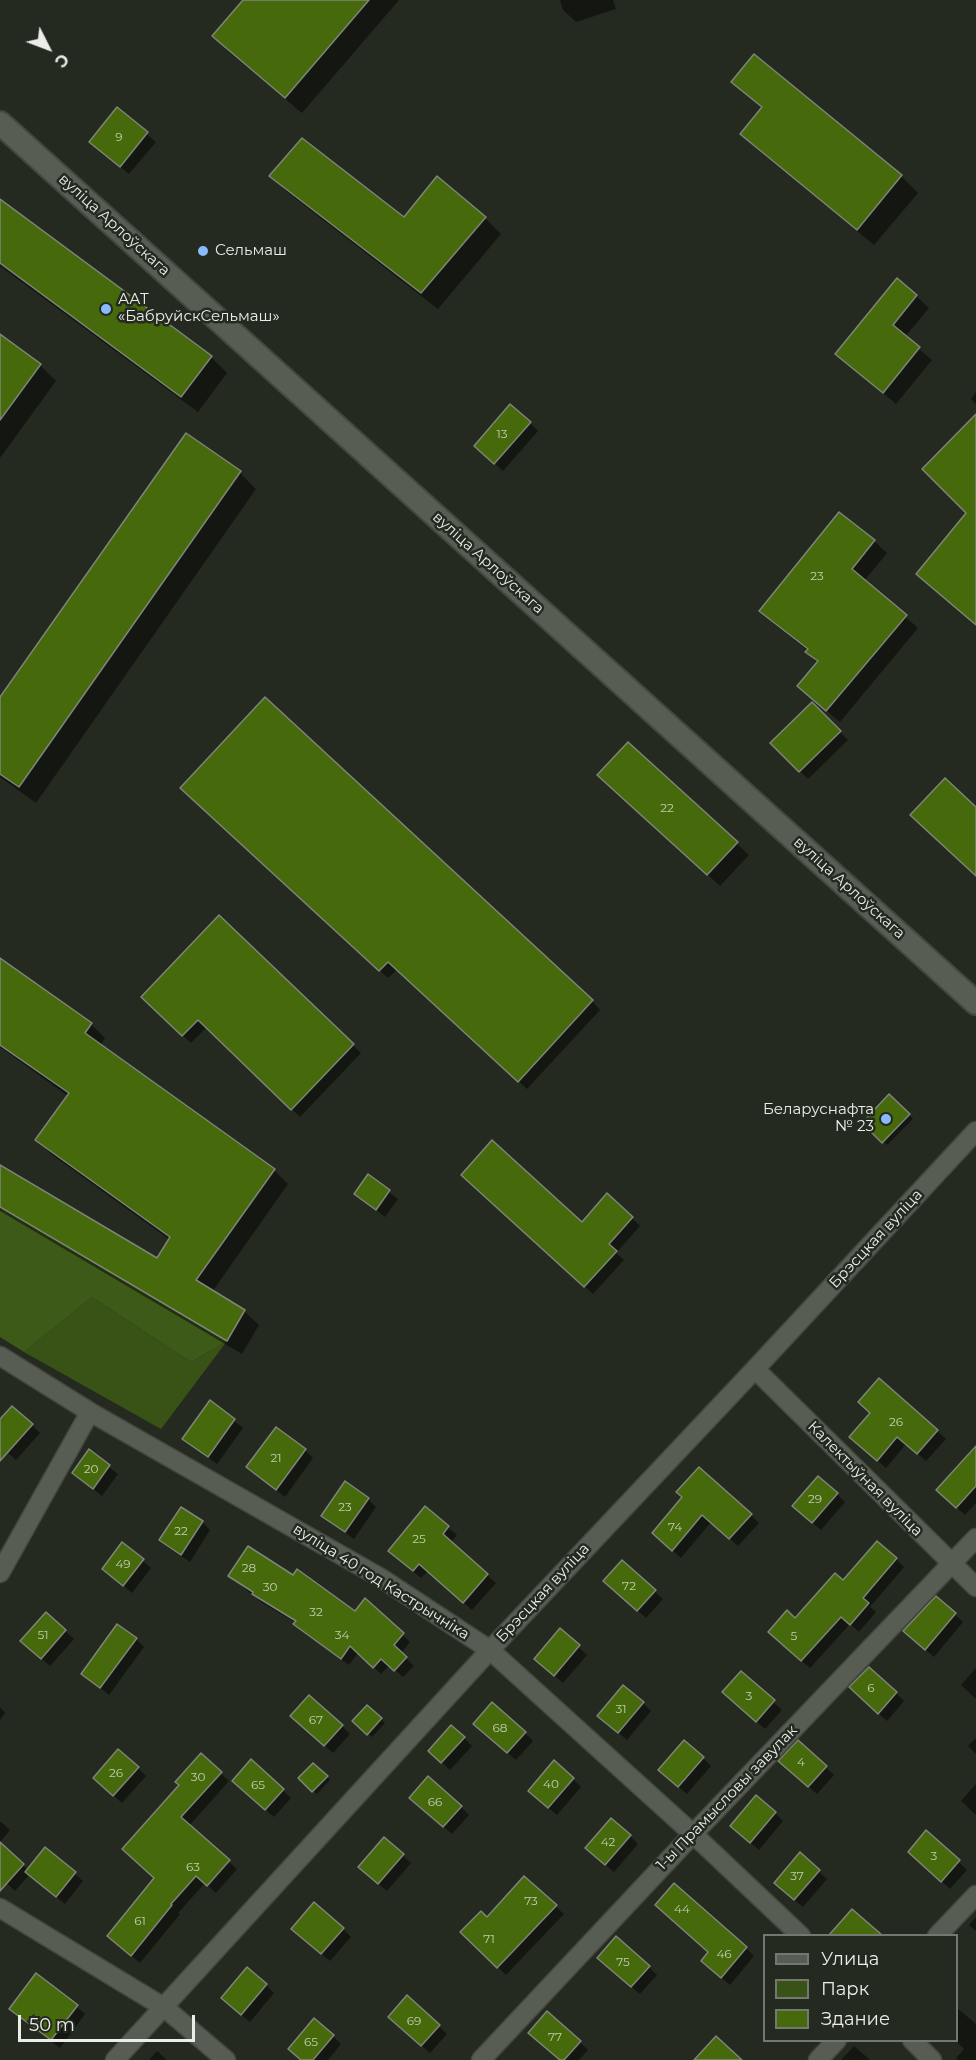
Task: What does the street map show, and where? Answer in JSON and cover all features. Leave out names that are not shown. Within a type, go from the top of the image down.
[{"type":"street","name":"вуліца Арлоўскага","points":[[0,123],[976,1003]]},
{"type":"street","name":"Брэсцкая вуліца","points":[[115,2060],[490,1650],[976,1131]]},
{"type":"street","name":"вуліца 40 год Кастрычніка","points":[[0,1356],[90,1412],[381,1578],[490,1650],[800,1934]]},
{"type":"street","name":"Калектыўная вуліца","points":[[755,1369],[976,1587]]},
{"type":"street","points":[[0,1573],[90,1412]]},
{"type":"street","name":"1-ы Прамысловы завулак","points":[[481,2060],[976,1538]]},
{"type":"street","points":[[938,1934],[976,1894]]},
{"type":"street","points":[[0,1908],[165,2008],[226,2060]]},
{"type":"street","points":[[818,2060],[835,2042]]},
{"type":"street","points":[[914,2042],[932,2060]]},
{"type":"green space","points":[[0,1207],[227,1341],[191,1362],[92,1297],[24,1352],[0,1337]]},
{"type":"green space","points":[[92,1297],[191,1362],[227,1341],[161,1429],[24,1352]]},
{"type":"building","points":[[243,0],[369,0],[285,98],[212,36]]},
{"type":"building","points":[[754,54],[902,175],[857,230],[740,134],[762,107],[731,82]]},
{"type":"building","points":[[117,107],[148,132],[120,167],[89,142]]},
{"type":"building","points":[[302,138],[404,217],[437,176],[486,217],[421,293],[269,176]]},
{"type":"building","name":"ААТ «БабруйскСельмаш»","points":[[0,199],[212,356],[181,397],[0,263]]},
{"type":"building","points":[[897,278],[917,295],[893,325],[920,347],[883,393],[835,354]]},
{"type":"building","points":[[0,334],[41,364],[0,420]]},
{"type":"building","points":[[510,404],[531,422],[494,464],[474,446]]},
{"type":"building","points":[[976,414],[976,625],[916,574],[966,513],[922,469]]},
{"type":"building","points":[[186,433],[241,471],[19,787],[0,774],[0,697]]},
{"type":"building","points":[[839,512],[875,540],[852,569],[907,615],[826,711],[797,686],[818,661],[805,652],[808,649],[759,611]]},
{"type":"building","points":[[265,697],[593,1000],[518,1082],[388,962],[379,971],[180,788]]},
{"type":"building","points":[[812,702],[841,731],[799,772],[770,743]]},
{"type":"building","points":[[628,742],[738,842],[707,875],[597,775]]},
{"type":"building","points":[[945,778],[976,807],[976,876],[910,815]]},
{"type":"building","points":[[219,915],[354,1044],[291,1110],[198,1020],[182,1036],[141,997]]},
{"type":"building","points":[[0,958],[92,1023],[85,1033],[275,1169],[196,1280],[245,1310],[227,1341],[0,1207],[0,1165],[157,1258],[170,1237],[35,1140],[69,1093],[0,1045]]},
{"type":"building","points":[[889,1094],[910,1114],[882,1143],[862,1123]]},
{"type":"building","points":[[492,1140],[582,1222],[607,1193],[633,1217],[609,1244],[617,1251],[584,1287],[461,1175]]},
{"type":"building","points":[[368,1174],[390,1190],[376,1210],[354,1194]]},
{"type":"building","points":[[879,1378],[938,1430],[917,1454],[897,1437],[877,1461],[849,1437],[870,1413],[858,1402]]},
{"type":"building","points":[[210,1400],[235,1419],[208,1457],[182,1439]]},
{"type":"building","points":[[12,1406],[33,1424],[0,1461],[0,1419]]},
{"type":"building","points":[[276,1427],[306,1449],[276,1490],[246,1467]]},
{"type":"building","points":[[976,1446],[976,1486],[956,1508],[936,1490]]},
{"type":"building","points":[[89,1449],[110,1465],[93,1489],[72,1473]]},
{"type":"building","points":[[699,1467],[752,1514],[729,1539],[702,1515],[672,1551],[652,1533],[682,1497],[676,1492]]},
{"type":"building","points":[[818,1476],[838,1493],[812,1523],[792,1506]]},
{"type":"building","points":[[345,1481],[369,1498],[345,1532],[321,1516]]},
{"type":"building","points":[[425,1506],[449,1526],[443,1534],[488,1574],[463,1603],[419,1564],[413,1571],[388,1551]]},
{"type":"building","points":[[181,1507],[203,1521],[181,1555],[159,1540]]},
{"type":"building","points":[[877,1541],[897,1558],[863,1598],[869,1603],[850,1625],[841,1617],[801,1661],[768,1632],[787,1610],[795,1618],[835,1573],[843,1580]]},
{"type":"building","points":[[122,1542],[144,1559],[123,1586],[102,1569]]},
{"type":"building","points":[[248,1546],[293,1575],[297,1569],[355,1611],[365,1598],[404,1633],[394,1645],[407,1657],[394,1671],[381,1659],[373,1668],[350,1646],[341,1659],[293,1624],[296,1621],[228,1576]]},
{"type":"building","points":[[622,1560],[656,1590],[637,1611],[603,1581]]},
{"type":"building","points":[[936,1596],[956,1613],[925,1650],[903,1631]]},
{"type":"building","points":[[46,1612],[66,1630],[41,1659],[20,1641]]},
{"type":"building","points":[[117,1624],[137,1638],[100,1688],[81,1674]]},
{"type":"building","points":[[560,1628],[580,1645],[554,1676],[534,1659]]},
{"type":"building","points":[[869,1667],[897,1692],[878,1714],[849,1687]]},
{"type":"building","points":[[741,1671],[775,1700],[756,1722],[722,1692]]},
{"type":"building","points":[[623,1685],[644,1702],[618,1733],[597,1716]]},
{"type":"building","points":[[309,1695],[343,1725],[324,1746],[290,1716]]},
{"type":"building","points":[[492,1702],[526,1732],[507,1753],[473,1724]]},
{"type":"building","points":[[367,1705],[382,1718],[367,1735],[352,1721]]},
{"type":"building","points":[[451,1725],[465,1737],[441,1763],[428,1751]]},
{"type":"building","points":[[684,1740],[704,1757],[678,1787],[658,1770]]},
{"type":"building","points":[[798,1740],[827,1766],[808,1787],[778,1761]]},
{"type":"building","points":[[118,1749],[139,1767],[113,1796],[93,1778]]},
{"type":"building","points":[[201,1753],[222,1772],[181,1817],[230,1860],[207,1886],[196,1876],[131,1956],[107,1936],[154,1878],[122,1849],[179,1785],[175,1782]]},
{"type":"building","points":[[251,1759],[284,1789],[265,1810],[232,1781]]},
{"type":"building","points":[[554,1760],[574,1778],[548,1808],[528,1791]]},
{"type":"building","points":[[313,1763],[328,1776],[312,1792],[298,1778]]},
{"type":"building","points":[[428,1776],[462,1806],[443,1827],[409,1798]]},
{"type":"building","points":[[756,1795],[776,1812],[750,1843],[730,1826]]},
{"type":"building","points":[[611,1818],[631,1835],[605,1865],[585,1848]]},
{"type":"building","points":[[926,1830],[960,1860],[941,1882],[908,1852]]},
{"type":"building","points":[[384,1837],[404,1854],[378,1884],[358,1867]]},
{"type":"building","points":[[0,1842],[24,1864],[0,1891]]},
{"type":"building","points":[[45,1847],[76,1872],[56,1897],[25,1872]]},
{"type":"building","points":[[800,1852],[820,1870],[794,1900],[774,1883]]},
{"type":"building","points":[[524,1876],[557,1905],[497,1968],[460,1932],[481,1911],[487,1917]]},
{"type":"building","points":[[674,1883],[747,1947],[721,1978],[701,1961],[708,1952],[655,1905]]},
{"type":"building","points":[[314,1902],[344,1928],[321,1954],[291,1929]]},
{"type":"building","points":[[852,1909],[881,1934],[830,1934]]},
{"type":"building","points":[[616,1936],[650,1966],[631,1987],[597,1958]]},
{"type":"building","points":[[247,1967],[267,1984],[241,2015],[221,1998]]},
{"type":"building","points":[[36,1973],[78,2005],[51,2040],[9,2009]]},
{"type":"building","points":[[407,1995],[440,2025],[421,2046],[388,2017]]},
{"type":"building","points":[[547,2011],[581,2041],[564,2060],[560,2060],[528,2033]]},
{"type":"building","points":[[314,2018],[334,2035],[313,2060],[301,2060],[288,2049]]},
{"type":"building","points":[[716,2036],[742,2060],[694,2060]]},
{"type":"place","name":"Сельмаш","points":[[203,251]]},
{"type":"place","name":"ААТ «БабруйскСельмаш»","points":[[106,309]]},
{"type":"place","name":"Беларуснафта № 23","points":[[886,1119]]}]
